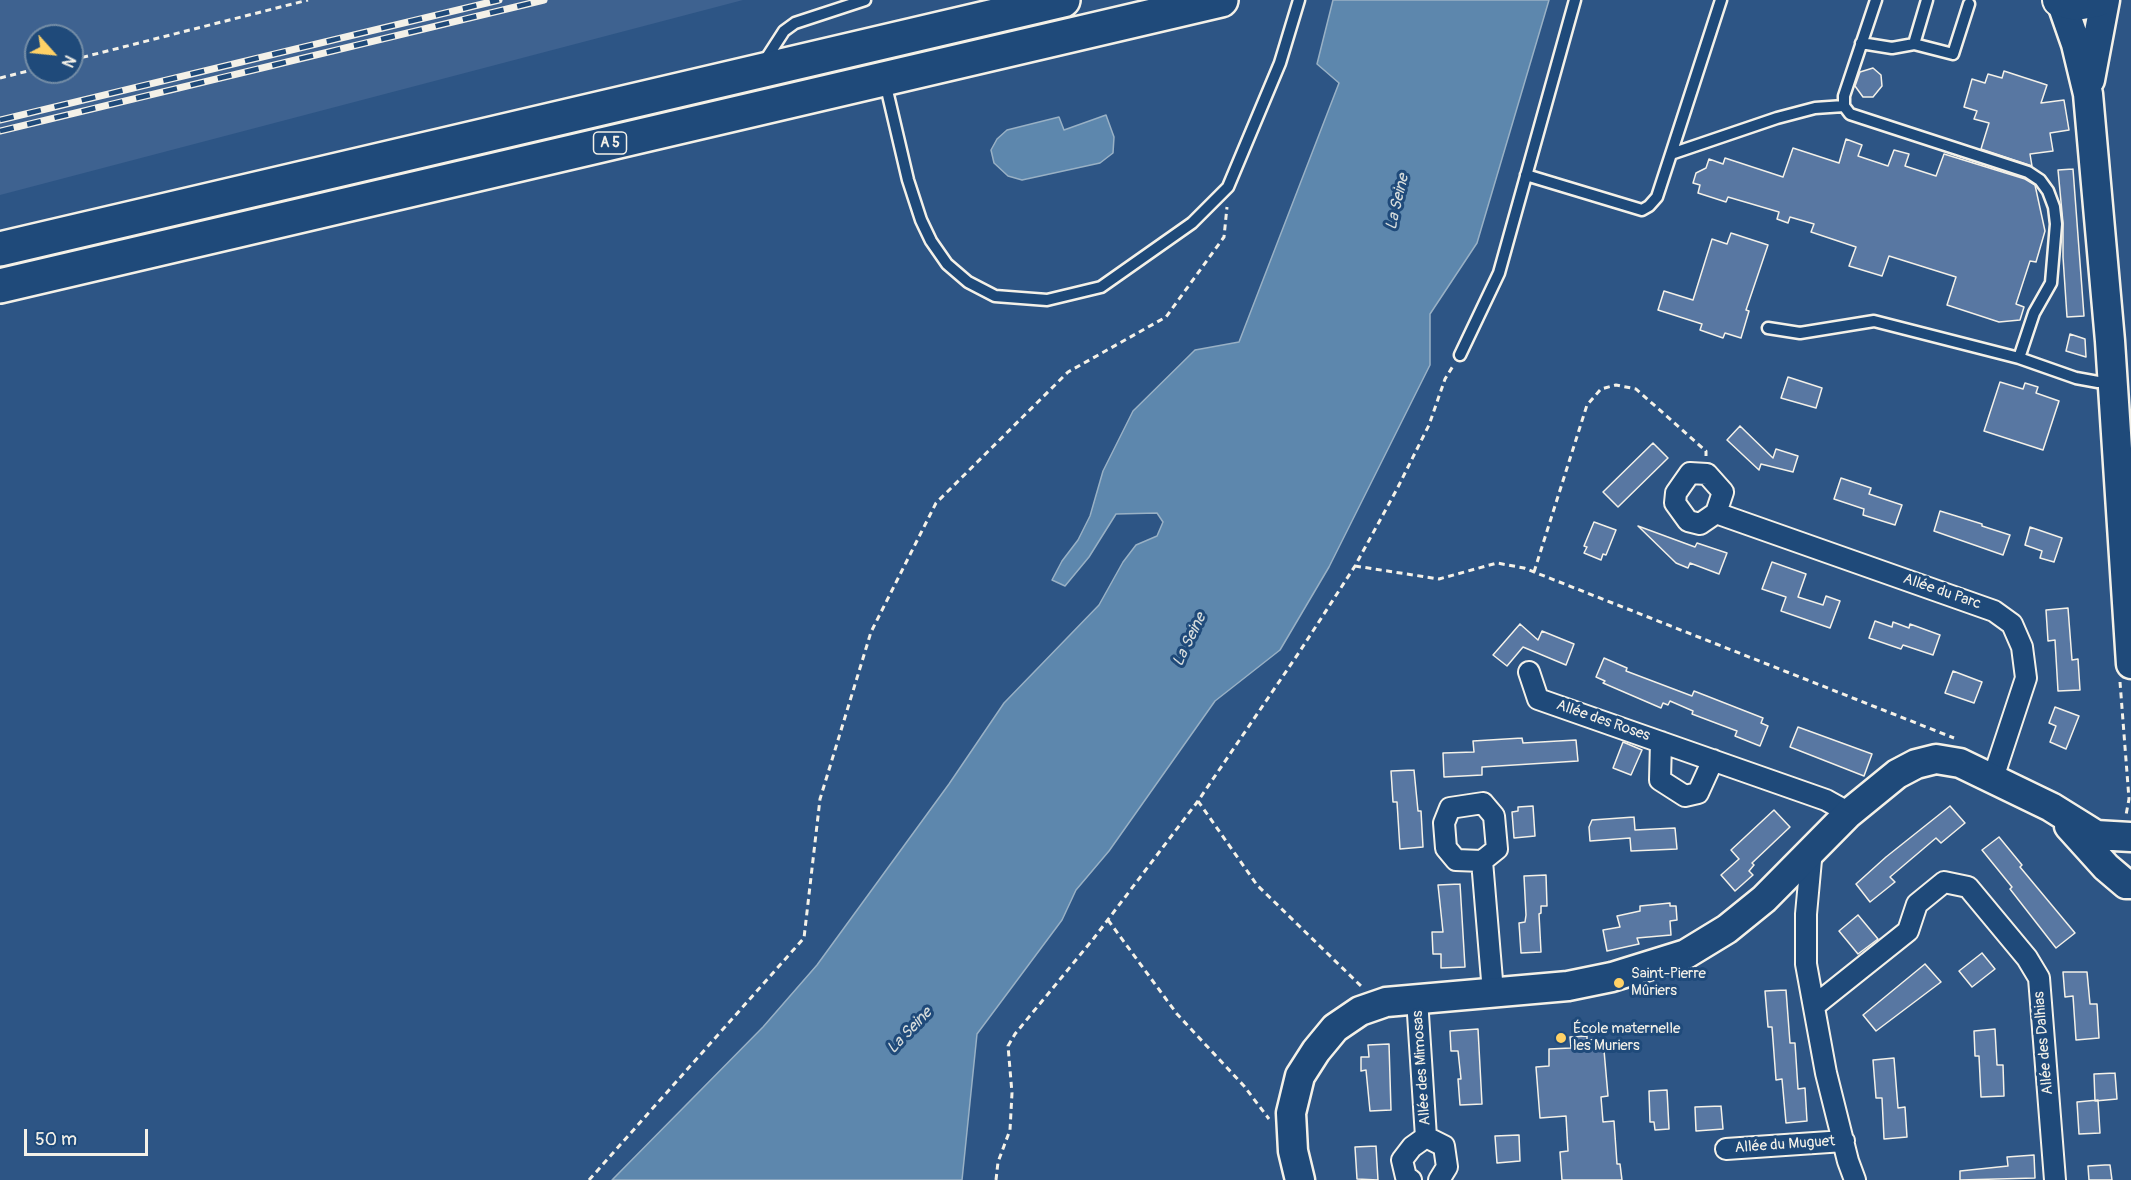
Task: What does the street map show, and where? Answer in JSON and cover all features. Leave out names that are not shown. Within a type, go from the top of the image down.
[{"type":"highway","name":"A 5","points":[[0,249],[1063,0]]},
{"type":"highway","name":"A 5","points":[[0,286],[1221,0]]},
{"type":"main road","points":[[2060,1],[2076,4],[2098,0]]},
{"type":"street","points":[[2088,94],[2105,0]]},
{"type":"street","points":[[2060,1],[2076,44],[2088,94],[2112,381],[2131,664]]},
{"type":"street","points":[[1690,473],[1707,474],[1723,492],[1716,513],[1700,524],[1688,520],[1675,503],[1676,493],[1690,473]]},
{"type":"street","name":"Allée du Parc","points":[[1716,513],[1994,611],[2012,624],[2022,647],[2026,678],[1994,778]]},
{"type":"street","name":"Allée des Roses","points":[[1529,672],[1539,699],[1826,800],[1848,814]]},
{"type":"street","name":"Allée des Roses","points":[[1661,742],[1660,780],[1685,796],[1698,793],[1713,760]]},
{"type":"street","points":[[1300,1180],[1293,1151],[1291,1113],[1300,1076],[1316,1051],[1335,1028],[1360,1011],[1386,1002],[1568,986],[1601,980],[1686,954],[1727,929],[1764,899],[1848,814],[1877,792],[1946,778],[1994,778],[2051,807],[2096,835],[2131,837]]},
{"type":"street","points":[[2051,807],[2106,867],[2126,884],[2131,884]]},
{"type":"street","points":[[1812,849],[1806,914],[1806,964],[1826,1073],[1855,1180]]},
{"type":"street","points":[[1482,861],[1492,992]]},
{"type":"street","name":"Allée des Dalhias","points":[[1814,1006],[1908,931],[1917,904],[1944,882],[1968,887],[2027,958],[2039,978],[2055,1180]]},
{"type":"street","name":"Allée des Mimosas","points":[[1417,999],[1426,1137]]},
{"type":"street","name":"Allée des Mimosas","points":[[1411,1180],[1406,1177],[1402,1160],[1426,1137]]},
{"type":"street","name":"Allée des Mimosas","points":[[1426,1137],[1444,1146],[1447,1167],[1439,1180]]},
{"type":"street","name":"Allée du Muguet","points":[[1726,1149],[1844,1141]]},
{"type":"lane","points":[[757,72],[784,31],[795,23],[865,0]]},
{"type":"lane","points":[[885,79],[908,180],[921,220],[931,241],[947,264],[968,282],[995,296],[1047,300],[1101,286],[1192,223],[1228,187],[1280,63],[1299,0]]},
{"type":"lane","points":[[1460,355],[1499,273],[1575,0]]},
{"type":"lane","points":[[1526,175],[1642,210],[1649,206],[1657,197],[1721,0]]},
{"type":"lane","points":[[1876,0],[1844,96],[1844,106],[1850,114],[2028,172],[2040,180],[2048,191],[2054,207],[2056,224],[2051,283],[2034,313],[2019,358]]},
{"type":"lane","points":[[1914,44],[1927,0]]},
{"type":"lane","points":[[1861,43],[1892,48],[1914,44],[1953,54],[1969,4]]},
{"type":"lane","points":[[1671,154],[1777,118],[1815,108],[1844,106]]},
{"type":"lane","points":[[1768,328],[1800,333],[1874,321],[2019,358],[2076,378],[2098,382],[2112,381]]},
{"type":"path","points":[[84,57],[308,0]]},
{"type":"path","points":[[0,78],[24,72]]},
{"type":"path","points":[[589,1180],[804,938],[820,799],[871,632],[936,503],[1068,372],[1166,317],[1224,237],[1228,187]]},
{"type":"path","points":[[996,1180],[998,1162],[1010,1130],[1012,1093],[1008,1046],[1015,1034],[1108,920],[1198,801],[1355,566],[1397,489],[1429,424],[1445,378],[1460,355]]},
{"type":"path","points":[[1534,572],[1587,405],[1601,388],[1616,385],[1636,389],[1706,451],[1707,474]]},
{"type":"path","points":[[1355,566],[1439,579],[1497,563],[1534,572],[1956,739]]},
{"type":"path","points":[[1198,801],[1257,885],[1366,991],[1374,1006]]},
{"type":"path","points":[[1108,920],[1177,1014],[1245,1086],[1272,1123]]},
{"type":"shaded area","points":[[0,0],[743,0],[0,195]]},
{"type":"water","name":"La Seine","points":[[1333,0],[1549,0],[1477,243],[1430,314],[1430,365],[1329,567],[1280,650],[1215,701],[1109,851],[1076,890],[1062,920],[977,1034],[962,1180],[612,1180],[763,1027],[817,965],[949,784],[1004,703],[1099,605],[1123,562],[1136,545],[1157,536],[1163,522],[1157,513],[1116,514],[1089,557],[1065,586],[1052,580],[1062,561],[1078,540],[1090,516],[1103,471],[1133,411],[1195,350],[1239,342],[1339,83],[1317,64]]},
{"type":"water","points":[[1106,115],[1114,137],[1113,153],[1100,163],[1022,180],[1008,176],[994,163],[991,150],[997,139],[1007,130],[1059,117],[1064,130]]},
{"type":"building","points":[[1873,68],[1881,75],[1882,86],[1873,97],[1863,97],[1855,86],[1860,72]]},
{"type":"building","points":[[2004,71],[2047,85],[2041,103],[2064,100],[2069,130],[2050,133],[2053,151],[2030,154],[2032,166],[1981,149],[1989,123],[1974,119],[1977,111],[1964,107],[1972,79],[1985,83],[1988,74],[2002,78]]},
{"type":"building","points":[[1846,139],[1862,145],[1858,156],[1888,166],[1894,150],[1909,154],[1905,166],[1936,176],[1944,154],[2025,179],[2035,185],[2045,231],[2036,262],[2030,261],[2016,304],[2024,307],[2020,320],[1999,322],[1947,305],[1956,277],[1889,256],[1882,276],[1849,266],[1856,247],[1811,232],[1814,224],[1790,217],[1788,223],[1777,219],[1779,212],[1728,197],[1726,202],[1698,193],[1700,185],[1693,183],[1696,173],[1706,168],[1709,159],[1723,164],[1725,158],[1783,177],[1793,148],[1839,163]]},
{"type":"building","points":[[2073,169],[2084,316],[2067,317],[2058,170]]},
{"type":"building","points":[[1731,233],[1768,245],[1746,310],[1749,311],[1741,338],[1725,333],[1723,338],[1700,330],[1702,324],[1658,310],[1664,291],[1693,300],[1712,239],[1727,244]]},
{"type":"building","points":[[2070,334],[2085,339],[2086,357],[2066,351]]},
{"type":"building","points":[[1788,377],[1822,388],[1816,408],[1781,398]]},
{"type":"building","points":[[2000,382],[2023,389],[2025,383],[2038,387],[2036,393],[2059,401],[2043,450],[1984,431]]},
{"type":"building","points":[[1740,426],[1773,458],[1776,449],[1798,456],[1793,472],[1761,464],[1759,470],[1727,440]]},
{"type":"building","points":[[1653,443],[1668,458],[1618,507],[1603,492]]},
{"type":"building","points":[[1841,478],[1871,488],[1869,494],[1902,505],[1895,525],[1863,515],[1864,509],[1834,499]]},
{"type":"building","points":[[1940,511],[2010,535],[2003,555],[1934,531]]},
{"type":"building","points":[[1594,522],[1616,530],[1606,555],[1603,554],[1601,560],[1584,553],[1587,547],[1584,546]]},
{"type":"building","points":[[1638,526],[1695,547],[1697,543],[1727,553],[1719,574],[1690,563],[1688,568],[1676,563]]},
{"type":"building","points":[[2030,527],[2062,538],[2054,562],[2040,558],[2042,551],[2025,545]]},
{"type":"building","points":[[1772,562],[1806,574],[1798,597],[1823,605],[1826,596],[1840,601],[1830,628],[1781,611],[1786,597],[1762,589]]},
{"type":"building","points":[[2068,608],[2072,660],[2078,659],[2080,690],[2058,691],[2055,640],[2048,641],[2046,610]]},
{"type":"building","points":[[1875,621],[1892,627],[1893,622],[1909,628],[1910,624],[1940,635],[1933,655],[1903,645],[1901,649],[1869,638]]},
{"type":"building","points":[[1520,624],[1538,640],[1542,631],[1574,644],[1566,665],[1523,647],[1507,666],[1493,655]]},
{"type":"building","points":[[1604,658],[1627,668],[1626,671],[1692,696],[1694,691],[1763,718],[1761,723],[1768,726],[1760,746],[1735,736],[1737,731],[1692,714],[1693,711],[1670,701],[1668,705],[1663,703],[1661,708],[1603,683],[1605,681],[1596,677]]},
{"type":"building","points":[[1953,671],[1982,682],[1974,703],[1945,693]]},
{"type":"building","points":[[2055,707],[2079,716],[2066,749],[2050,742],[2056,726],[2049,723]]},
{"type":"building","points":[[1798,727],[1872,754],[1864,776],[1790,747]]},
{"type":"building","points":[[1522,738],[1523,743],[1576,740],[1578,761],[1482,767],[1482,775],[1444,777],[1443,753],[1474,752],[1473,741]]},
{"type":"building","points":[[1623,742],[1642,750],[1631,775],[1613,768]]},
{"type":"building","points":[[1414,770],[1418,811],[1421,811],[1423,847],[1400,849],[1397,802],[1393,802],[1391,771]]},
{"type":"building","points":[[1533,806],[1535,836],[1514,838],[1512,812],[1518,811],[1518,807]]},
{"type":"building","points":[[1950,806],[1965,823],[1941,843],[1936,838],[1890,877],[1895,882],[1870,902],[1856,884]]},
{"type":"building","points":[[1774,810],[1790,827],[1752,863],[1754,865],[1749,871],[1753,875],[1735,891],[1721,875],[1739,859],[1731,850]]},
{"type":"building","points":[[1634,817],[1635,830],[1675,828],[1677,849],[1631,851],[1630,838],[1590,841],[1589,827],[1592,820]]},
{"type":"building","points":[[1999,837],[2022,865],[2020,867],[2075,933],[2056,948],[1982,850]]},
{"type":"building","points":[[1546,875],[1547,906],[1541,906],[1539,914],[1541,952],[1521,953],[1519,923],[1525,922],[1526,915],[1524,876]]},
{"type":"building","points":[[1460,884],[1465,967],[1441,968],[1441,954],[1433,954],[1432,932],[1443,932],[1438,885]]},
{"type":"building","points":[[1670,903],[1670,906],[1676,906],[1677,920],[1670,921],[1671,935],[1637,938],[1639,944],[1607,951],[1603,930],[1620,927],[1617,916],[1640,911],[1640,906]]},
{"type":"building","points":[[1858,915],[1878,939],[1858,954],[1839,931]]},
{"type":"building","points":[[1982,953],[1995,969],[1972,987],[1959,971]]},
{"type":"building","points":[[1925,964],[1941,982],[1876,1031],[1863,1015]]},
{"type":"building","points":[[2063,972],[2087,972],[2090,1004],[2097,1004],[2099,1038],[2076,1040],[2073,996],[2065,997]]},
{"type":"building","points":[[1786,990],[1790,1043],[1795,1043],[1798,1089],[1805,1088],[1807,1121],[1786,1123],[1782,1079],[1776,1080],[1772,1027],[1768,1027],[1765,991]]},
{"type":"building","points":[[1478,1029],[1482,1104],[1460,1105],[1458,1079],[1461,1079],[1458,1051],[1451,1051],[1450,1031]]},
{"type":"building","points":[[1995,1029],[1997,1065],[2003,1065],[2004,1096],[1981,1097],[1979,1056],[1975,1056],[1974,1031]]},
{"type":"building","points":[[1587,1036],[1587,1040],[1603,1039],[1608,1096],[1601,1097],[1603,1122],[1614,1121],[1617,1164],[1620,1164],[1622,1180],[1562,1180],[1560,1152],[1568,1151],[1566,1116],[1540,1118],[1536,1067],[1549,1066],[1549,1049],[1571,1048],[1570,1037]]},
{"type":"building","points":[[1389,1044],[1391,1110],[1370,1111],[1366,1070],[1361,1071],[1361,1057],[1369,1057],[1368,1045]]},
{"type":"building","points":[[1894,1058],[1898,1108],[1905,1107],[1907,1137],[1884,1139],[1882,1098],[1876,1098],[1873,1060]]},
{"type":"building","points":[[2115,1073],[2117,1099],[2095,1101],[2094,1074]]},
{"type":"building","points":[[1667,1090],[1669,1129],[1655,1130],[1654,1122],[1650,1122],[1649,1091]]},
{"type":"building","points":[[2098,1100],[2100,1133],[2079,1134],[2077,1102]]},
{"type":"building","points":[[1721,1106],[1723,1129],[1696,1131],[1695,1107]]},
{"type":"building","points":[[1519,1135],[1520,1161],[1497,1163],[1495,1136]]},
{"type":"building","points":[[1376,1146],[1378,1180],[1357,1179],[1355,1147]]},
{"type":"building","points":[[2034,1155],[2035,1178],[1960,1180],[1960,1171],[2008,1166],[2007,1157]]},
{"type":"building","points":[[2110,1165],[2112,1180],[2089,1180],[2088,1166]]},
{"type":"railway","points":[[0,120],[499,0]]},
{"type":"railway","points":[[0,131],[544,0]]},
{"type":"place","name":"Saint-Pierre Mûriers","points":[[1619,983]]},
{"type":"place","name":"École maternelle les Muriers","points":[[1561,1038]]}]
